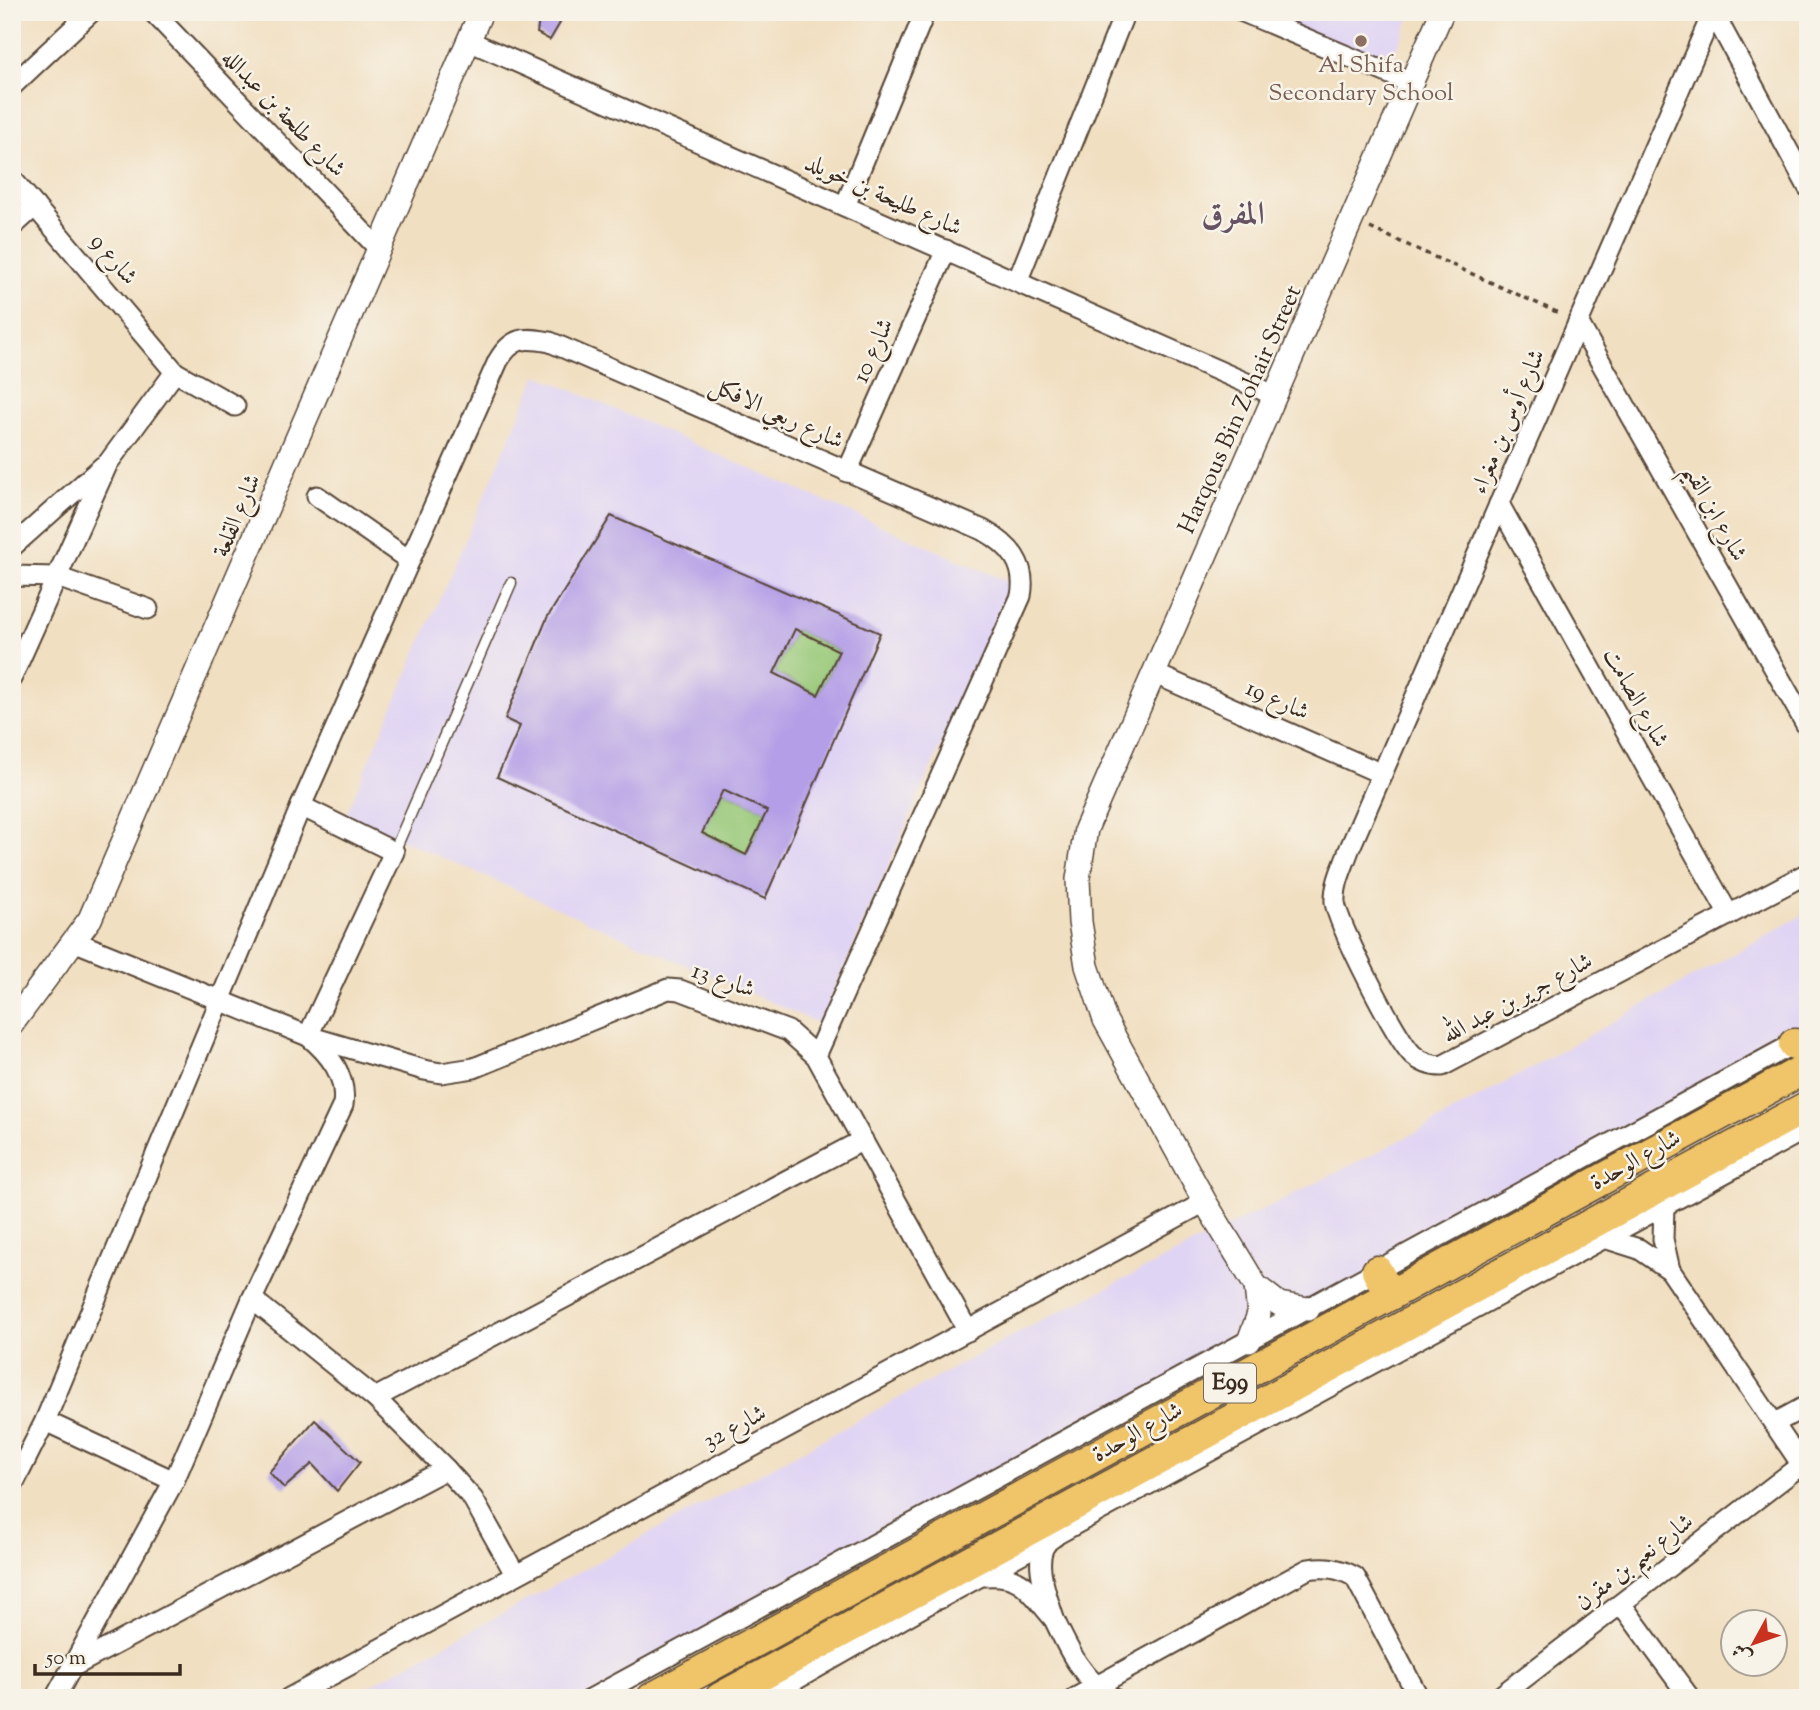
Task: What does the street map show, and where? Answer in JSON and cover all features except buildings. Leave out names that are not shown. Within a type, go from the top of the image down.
[{"type":"main road","name":"شارع الوحدة","points":[[652,1698],[1804,1048]]},
{"type":"main road","name":"شارع الوحدة","points":[[720,1698],[1127,1478],[1534,1266],[1742,1142],[1808,1106]]},
{"type":"main road","points":[[1724,1172],[1742,1142]]},
{"type":"street","points":[[12,86],[91,12]]},
{"type":"street","name":"شارع طلحة بن عبدالله","points":[[153,12],[379,248]]},
{"type":"street","name":"شارع القلعة","points":[[12,1024],[76,942],[90,919],[481,12]]},
{"type":"street","points":[[845,206],[925,12]]},
{"type":"street","points":[[1017,282],[1125,12]]},
{"type":"street","points":[[1243,12],[1411,83]]},
{"type":"street","name":"Harqous Bin Zohair Street","points":[[1256,1286],[1205,1202],[1105,1020],[1087,966],[1080,922],[1078,879],[1086,828],[1442,12]]},
{"type":"street","points":[[1713,12],[1808,187]]},
{"type":"street","name":"شارع أوس بن مغراء","points":[[1349,850],[1713,12]]},
{"type":"street","name":"شارع طليحة بن خويلد","points":[[469,41],[1276,396]]},
{"type":"street","name":"شارع 9","points":[[12,179],[176,372],[235,406]]},
{"type":"street","points":[[12,227],[35,206]]},
{"type":"street","name":"شارع 10","points":[[847,472],[946,250]]},
{"type":"street","name":"شارع ابن القيم","points":[[1578,322],[1808,728]]},
{"type":"street","name":"شارع ربعي الافكل","points":[[409,561],[505,349],[522,338],[550,342],[983,530],[1005,544],[1018,561],[1024,580],[1021,596],[816,1056]]},
{"type":"street","points":[[12,547],[108,463],[176,372]]},
{"type":"street","points":[[12,677],[108,463]]},
{"type":"street","points":[[12,1487],[45,1421],[217,1002],[409,561],[317,496]]},
{"type":"street","name":"شارع الصامت","points":[[1499,504],[1729,915]]},
{"type":"street","points":[[12,576],[57,577],[148,609]]},
{"type":"street","name":"شارع 19","points":[[1153,673],[1382,774]]},
{"type":"street","points":[[55,1698],[174,1481],[252,1298],[343,1105],[343,1085],[338,1070],[324,1049],[308,1037],[394,852],[301,806]]},
{"type":"street","name":"شارع جرير بن عبد الله","points":[[1349,850],[1335,887],[1335,903],[1347,940],[1410,1052],[1433,1066],[1458,1059],[1808,873]]},
{"type":"street","name":"شارع 13","points":[[76,942],[308,1037],[442,1073],[474,1068],[668,989],[680,990],[788,1031],[816,1056],[968,1331]]},
{"type":"street","points":[[1113,1698],[1095,1687],[1071,1656],[1054,1619],[1041,1568],[1043,1549],[1048,1540],[1534,1266],[1604,1238],[1808,1128]]},
{"type":"street","points":[[375,1398],[863,1140]]},
{"type":"street","name":"شارع 32","points":[[289,1698],[1205,1202]]},
{"type":"street","points":[[1664,1206],[1663,1239],[1670,1270]]},
{"type":"street","points":[[1604,1238],[1639,1249],[1670,1270],[1804,1469]]},
{"type":"street","points":[[592,1698],[1308,1309],[1384,1283]]},
{"type":"street","points":[[1256,1286],[1279,1304],[1308,1309]]},
{"type":"street","points":[[1249,1341],[1259,1314],[1256,1286]]},
{"type":"street","points":[[252,1298],[375,1398],[446,1469],[473,1499],[515,1574]]},
{"type":"street","points":[[1775,1423],[1808,1405]]},
{"type":"street","points":[[45,1421],[174,1481]]},
{"type":"street","points":[[72,1667],[446,1469]]},
{"type":"street","name":"شارع نعيم بن مقرن","points":[[1498,1698],[1804,1469]]},
{"type":"street","points":[[1105,1508],[1127,1478]]},
{"type":"street","points":[[764,1698],[977,1576],[1055,1536]]},
{"type":"street","points":[[1075,1698],[1307,1569],[1324,1567],[1341,1570],[1355,1577],[1419,1698]]},
{"type":"street","points":[[977,1576],[1009,1575],[1021,1581],[1054,1619]]},
{"type":"street","points":[[891,1605],[939,1598]]},
{"type":"street","points":[[1622,1605],[1690,1698]]},
{"type":"lane","points":[[394,852],[511,583]]},
{"type":"path","points":[[1352,220],[1578,322]]},
{"type":"shaded area","name":"Al Shifa Secondary School","points":[[1255,12],[1412,12],[1388,70]]},
{"type":"shaded area","points":[[537,375],[1011,583],[820,1024],[346,815]]},
{"type":"shaded area","points":[[1808,912],[1808,1045],[611,1698],[347,1698],[1037,1323],[1423,1129]]},
{"type":"green space","points":[[795,629],[839,651],[818,695],[774,673]]},
{"type":"green space","points":[[723,790],[767,811],[746,855],[702,833]]},
{"type":"place","name":"Al Shifa Secondary School","points":[[1361,41]]},
{"type":"district","name":"المفرق","points":[[1233,216]]}]
